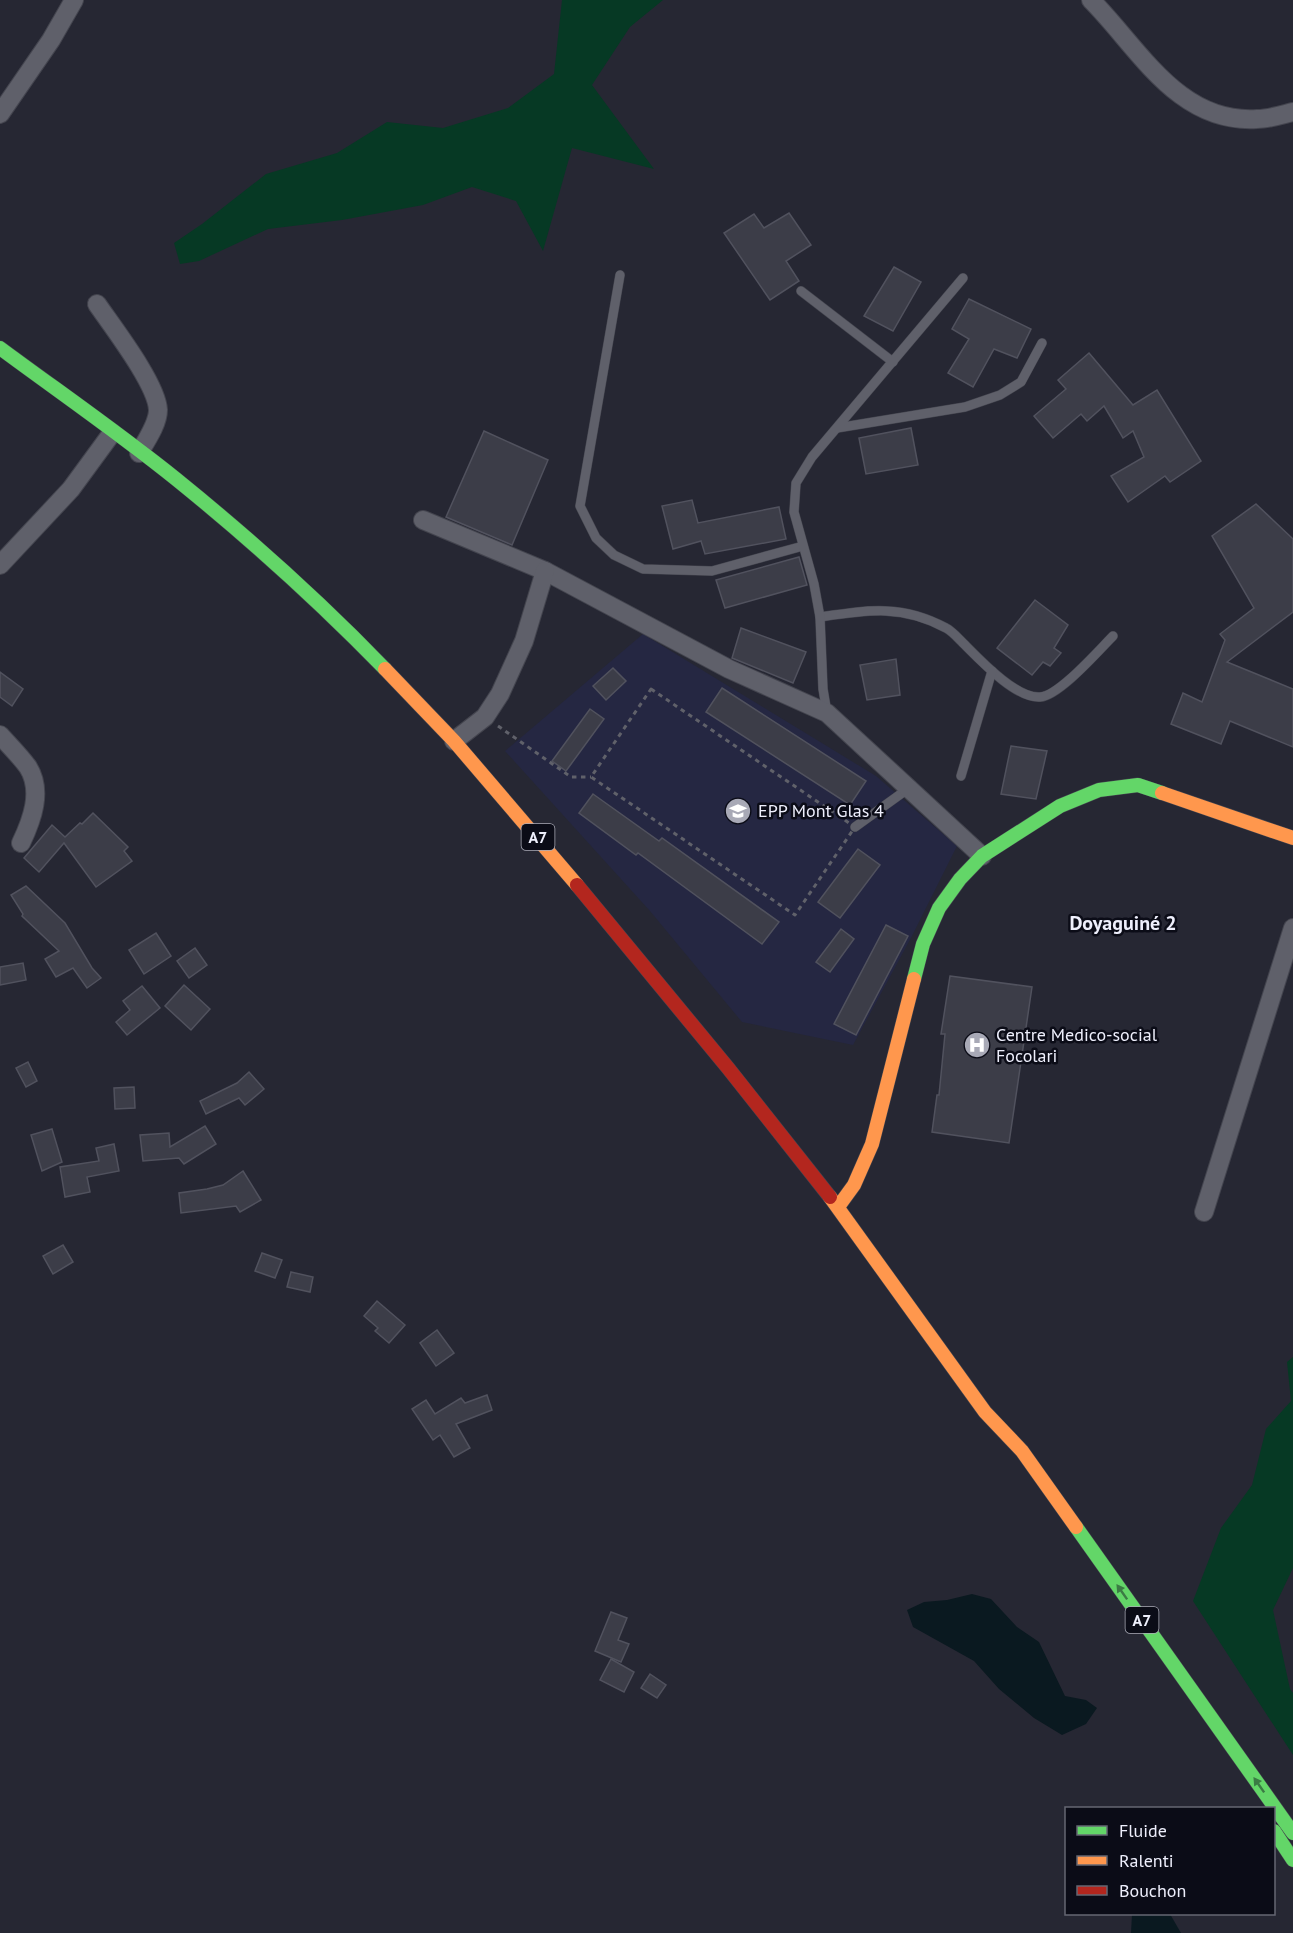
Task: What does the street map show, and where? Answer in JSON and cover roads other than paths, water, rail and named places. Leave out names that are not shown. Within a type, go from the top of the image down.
[{"type":"main road","name":"A7","points":[[0,348],[175,478],[353,636],[454,741],[544,844],[728,1068],[838,1207],[985,1412],[1022,1451],[1291,1825]]},
{"type":"main road","points":[[838,1207],[854,1185],[872,1144],[923,944],[939,908],[960,879],[982,856],[1060,806],[1099,790],[1138,785],[1293,838]]},
{"type":"main road","name":"A7","points":[[985,1412],[1003,1451]]},
{"type":"main road","points":[[1275,1831],[1291,1825]]},
{"type":"main road","points":[[1275,1832],[1292,1855]]},
{"type":"street","points":[[0,114],[51,40],[74,0]]},
{"type":"street","points":[[1091,0],[1150,68],[1180,96],[1211,114],[1235,119],[1258,119],[1293,112]]},
{"type":"street","points":[[97,304],[130,351],[152,389],[158,410],[151,432],[139,453]]},
{"type":"street","points":[[0,565],[71,489],[112,433]]},
{"type":"street","points":[[423,520],[545,570],[729,669],[827,712],[982,856]]},
{"type":"street","points":[[454,741],[485,717],[500,694],[524,641],[545,570]]},
{"type":"street","points":[[0,735],[29,768],[36,794],[31,823],[21,843]]},
{"type":"street","points":[[1204,1212],[1293,928]]},
{"type":"lane","points":[[620,275],[580,506],[596,538],[614,555],[643,569],[712,571],[803,546]]},
{"type":"lane","points":[[827,712],[823,689],[820,617],[814,584],[794,512],[796,483],[812,457],[963,278]]},
{"type":"lane","points":[[801,291],[893,362]]},
{"type":"lane","points":[[837,428],[964,407],[1000,395],[1021,382],[1042,343]]},
{"type":"lane","points":[[820,617],[869,610],[908,613],[948,628],[992,671],[1025,695],[1042,698],[1064,685],[1113,636]]},
{"type":"lane","points":[[961,776],[992,671]]},
{"type":"lane","points":[[855,827],[909,788]]},
{"type":"place","name":"EPP Mont Glas 4","points":[[738,811]]},
{"type":"place","name":"Centre Medico-social Focolari","points":[[977,1045]]},
{"type":"district","name":"Doyaguiné 2","points":[[1123,923]]}]
